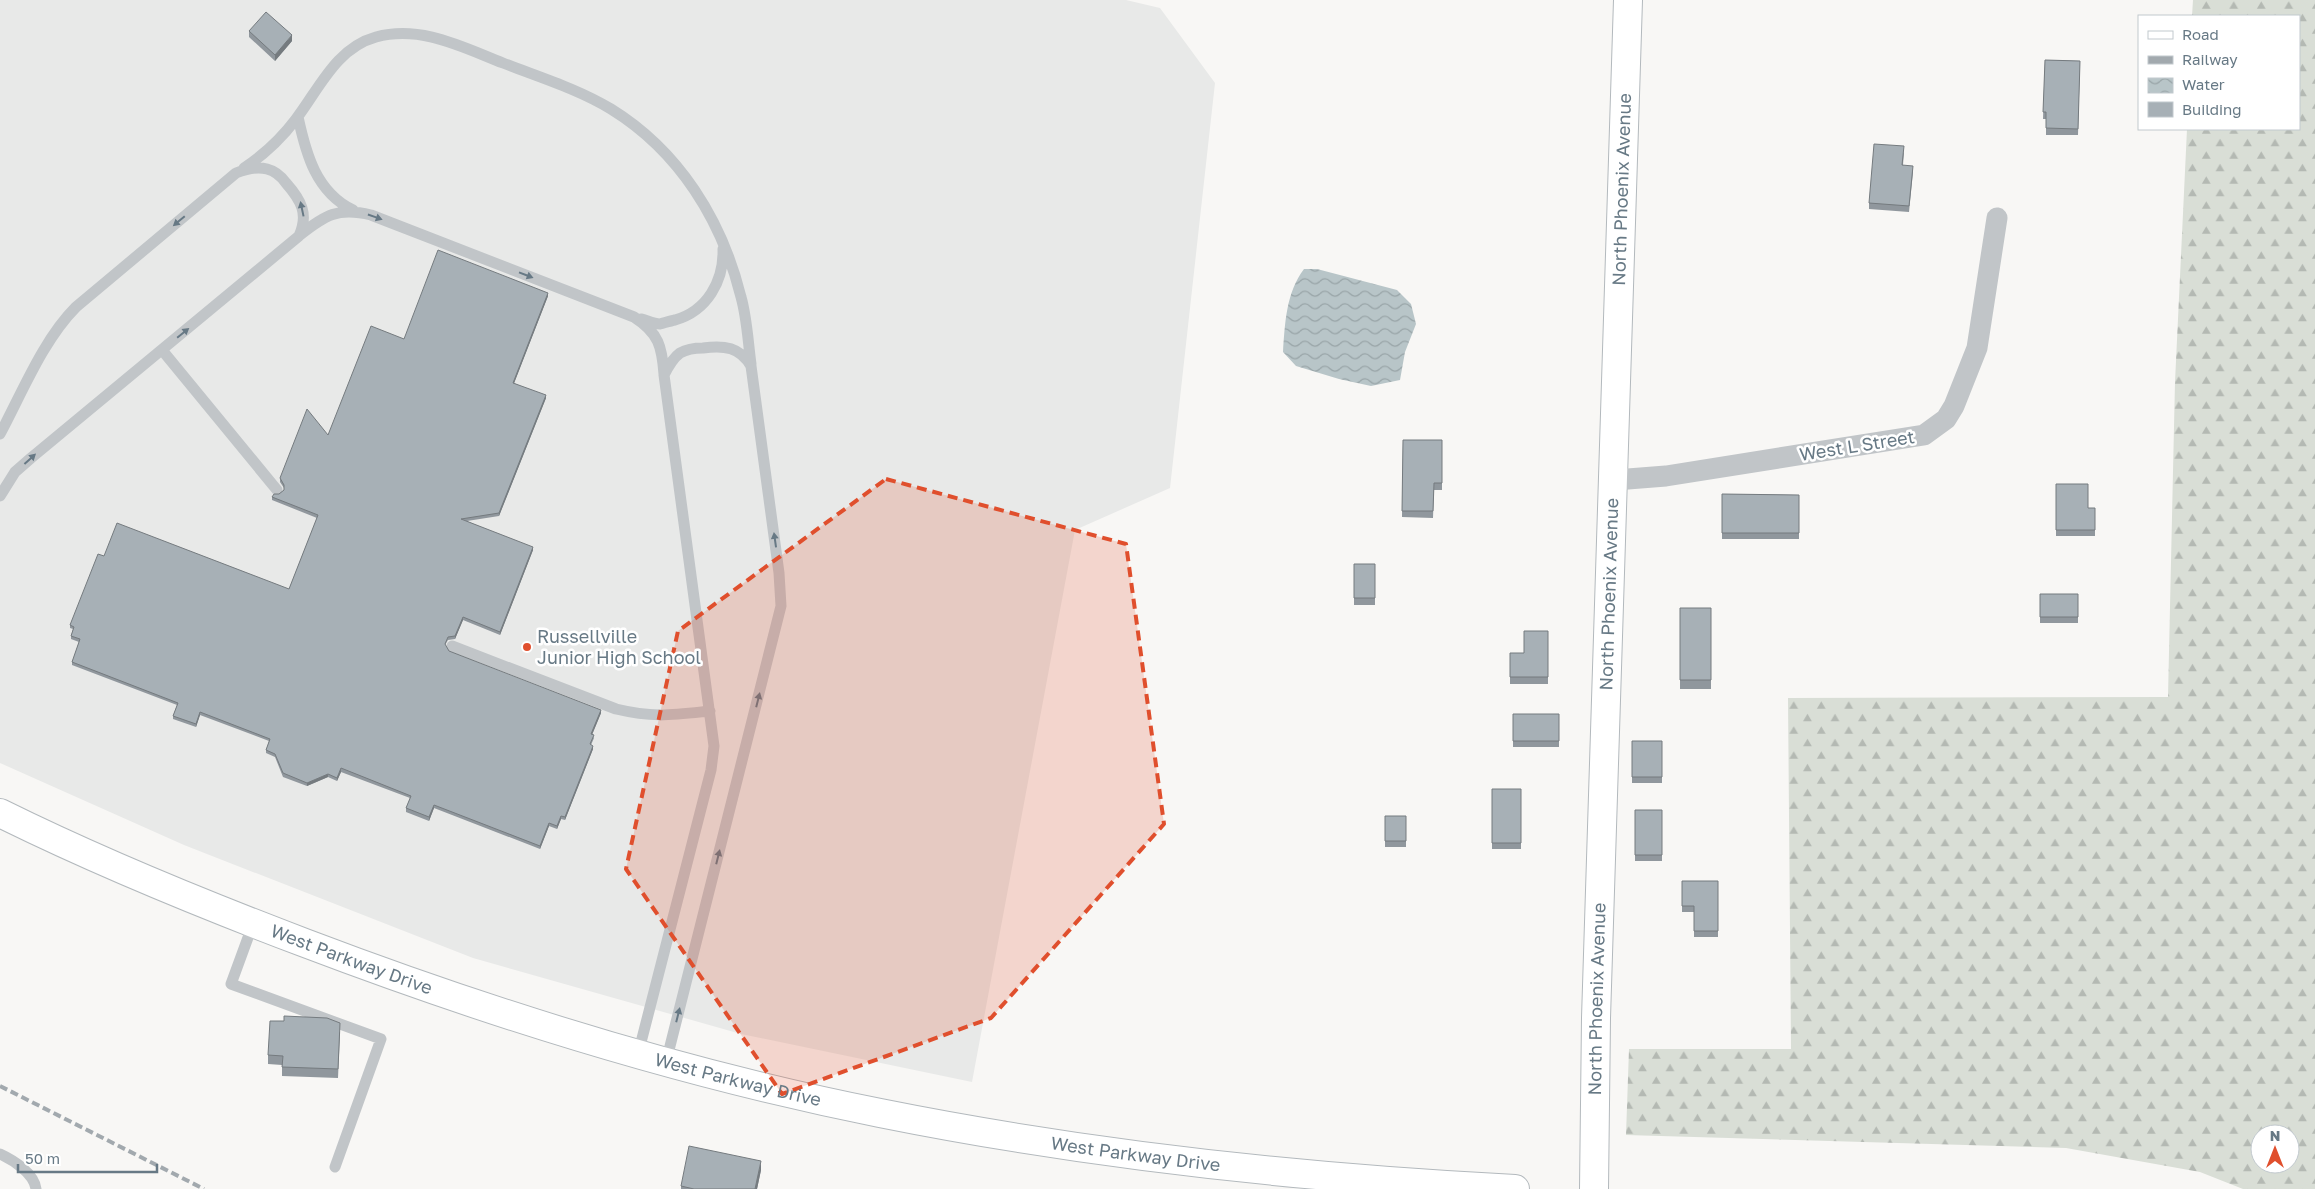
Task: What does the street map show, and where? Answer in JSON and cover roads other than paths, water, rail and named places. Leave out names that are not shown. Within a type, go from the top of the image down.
[{"type":"main road","name":"North Phoenix Avenue","points":[[1594,1189],[1596,1018],[1615,480],[1628,0]]},
{"type":"main road","name":"West Parkway Drive","points":[[0,814],[174,893],[366,967],[510,1016],[751,1085],[881,1113],[1036,1141],[1209,1165],[1416,1184],[1515,1189]]},
{"type":"street","name":"West L Street","points":[[1615,480],[1666,476],[1924,435],[1946,420],[1954,406],[1977,348],[1997,218]]},
{"type":"lane","points":[[0,434],[53,335],[64,319],[236,173],[266,154],[298,117],[330,69],[351,49],[375,37],[408,33],[433,36],[546,79],[611,109],[652,139],[687,177],[714,223],[734,270],[742,299],[779,573],[781,606],[666,1062]]},
{"type":"lane","points":[[298,117],[304,143],[316,173],[330,196],[353,211]]},
{"type":"lane","points":[[236,173],[258,168],[269,169],[280,175],[299,197],[302,205],[303,227],[299,236]]},
{"type":"lane","points":[[0,496],[15,472],[31,458],[299,236],[320,220],[336,212],[353,211],[371,215],[634,317],[660,324],[686,317],[706,303],[719,280],[723,263],[722,243]]},
{"type":"lane","points":[[634,317],[646,324],[656,337],[662,351],[710,711],[713,758],[638,1054]]},
{"type":"lane","points":[[664,376],[672,361],[680,353],[704,348],[728,346],[746,357],[751,366]]},
{"type":"lane","points":[[162,350],[276,490]]},
{"type":"lane","points":[[452,646],[616,710],[661,717],[710,711]]},
{"type":"lane","points":[[253,924],[231,984],[381,1039],[335,1168]]},
{"type":"lane","points":[[0,1154],[24,1170],[35,1183],[36,1189]]},
{"type":"water","points":[[1304,269],[1317,269],[1397,290],[1411,304],[1416,324],[1405,352],[1400,380],[1371,386],[1339,379],[1296,366],[1283,352],[1290,298],[1293,288]]},
{"type":"railway","points":[[0,1086],[204,1189]]},
{"type":"place","name":"Russellville Junior High School","points":[[527,647]]}]
